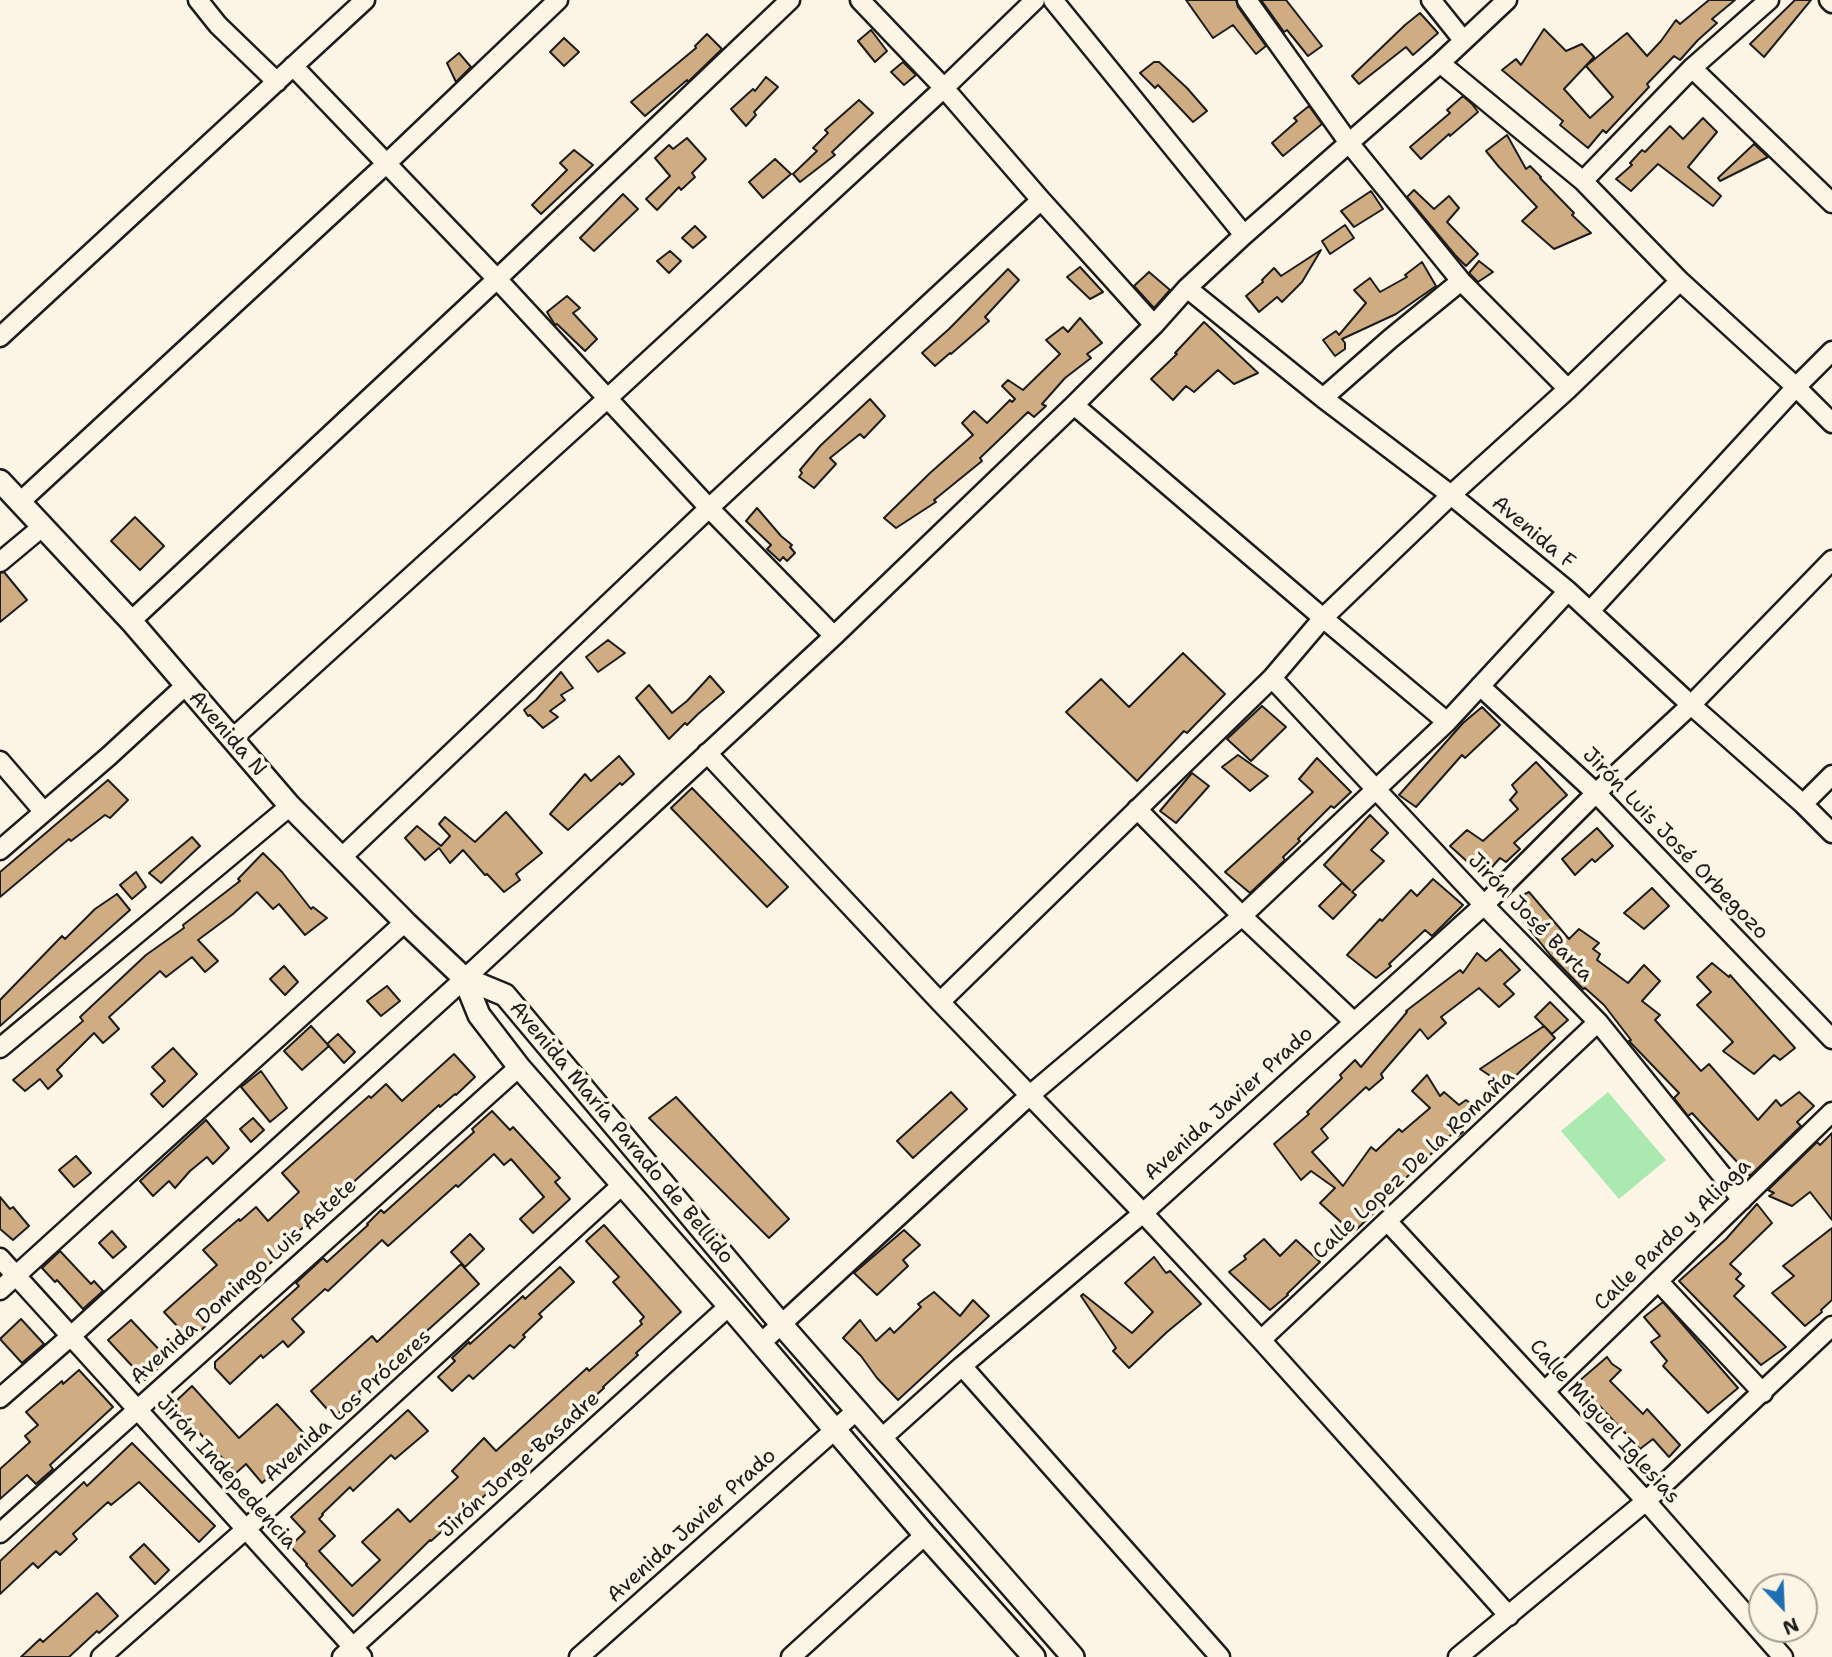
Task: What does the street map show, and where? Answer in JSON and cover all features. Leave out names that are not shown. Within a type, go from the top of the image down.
[{"type":"street","points":[[198,0],[218,25],[277,82]]},
{"type":"street","points":[[0,337],[365,0]]},
{"type":"street","points":[[20,502],[387,163],[558,0]]},
{"type":"street","points":[[131,621],[497,279],[790,0]]},
{"type":"street","points":[[860,0],[944,88],[1154,325]]},
{"type":"street","points":[[232,739],[609,397],[944,88],[1035,0]]},
{"type":"street","points":[[1054,0],[1244,235]]},
{"type":"street","points":[[1247,0],[1349,143],[1461,281],[1568,389]]},
{"type":"street","points":[[1432,0],[1463,40]]},
{"type":"street","points":[[0,1398],[464,978],[834,636],[1074,405],[1187,288],[1507,0]]},
{"type":"street","points":[[1583,181],[1692,68],[1769,0]]},
{"type":"street","points":[[1440,63],[1583,181],[1680,281],[1832,423]]},
{"type":"street","points":[[293,66],[609,397],[709,508],[834,636]]},
{"type":"street","points":[[1692,68],[1832,203]]},
{"type":"street","points":[[341,858],[709,508],[1041,200]]},
{"type":"street","points":[[1323,398],[1461,281]]},
{"type":"street","points":[[940,1002],[1272,678],[1323,618],[1680,281]]},
{"type":"street","name":"Avenida F","points":[[1187,288],[1323,398],[1451,495],[1568,591],[1832,833]]},
{"type":"street","points":[[1590,611],[1832,351]]},
{"type":"street","points":[[1074,405],[1447,722]]},
{"type":"street","name":"Avenida N","points":[[0,481],[131,621],[290,806],[464,978]]},
{"type":"street","points":[[0,562],[41,527]]},
{"type":"street","name":"Avenida Javier Prado","points":[[882,1438],[962,1366],[1143,1213],[1484,905],[1596,793],[1691,705],[1832,560]]},
{"type":"street","points":[[761,1343],[1030,1095],[1242,916],[1447,722],[1568,591]]},
{"type":"street","name":"Jirón José Barta","points":[[1272,678],[1484,905],[1598,1022],[1742,1200]]},
{"type":"street","points":[[0,850],[185,686]]},
{"type":"street","name":"Jirón Luis José Orbegozo","points":[[1480,686],[1596,793],[1832,1040]]},
{"type":"street","points":[[707,753],[940,1002],[1143,1213],[1509,1616]]},
{"type":"street","points":[[0,761],[44,812]]},
{"type":"street","points":[[1803,804],[1832,775]]},
{"type":"street","points":[[0,1048],[290,806]]},
{"type":"street","points":[[1137,809],[1242,916],[1354,1022]]},
{"type":"street","points":[[0,1290],[405,922]]},
{"type":"street","name":"Avenida María Parado de Bellido","points":[[464,978],[479,1015],[519,1067],[1034,1657]]},
{"type":"street","name":"Avenida María Parado de Bellido","points":[[464,978],[505,995],[781,1324],[1073,1657]]},
{"type":"street","name":"Calle Lopez De la Romaña","points":[[1261,1340],[1598,1022]]},
{"type":"street","name":"Avenida Domingo Luis Astete","points":[[0,1533],[519,1067]]},
{"type":"street","name":"Calle Pardo y Aliaga","points":[[1545,1391],[1832,1112]]},
{"type":"street","name":"Avenida Los Próceres","points":[[101,1657],[246,1529],[622,1185]]},
{"type":"street","name":"Calle Miguel Iglesias","points":[[1387,1221],[1646,1501],[1783,1657]]},
{"type":"street","name":"Jirón Indepedencia","points":[[0,1258],[246,1529],[352,1654]]},
{"type":"street","points":[[1658,1281],[1763,1393]]},
{"type":"street","name":"Jirón Jorge Basadre","points":[[352,1654],[729,1306]]},
{"type":"street","points":[[1458,1657],[1646,1501],[1832,1326]]},
{"type":"street","points":[[962,1366],[1220,1657]]},
{"type":"street","name":"Avenida Javier Prado","points":[[579,1657],[856,1411]]},
{"type":"street","points":[[798,1655],[925,1535]]},
{"type":"green space","points":[[1608,1092],[1666,1160],[1619,1199],[1561,1131]]},
{"type":"building","points":[[1186,0],[1236,0],[1238,7],[1266,46],[1256,54],[1233,25],[1213,38]]},
{"type":"building","points":[[1261,0],[1286,0],[1322,46],[1308,56],[1287,30],[1284,32]]},
{"type":"building","points":[[1709,0],[1735,0],[1712,19],[1717,23],[1680,60],[1674,56],[1606,133],[1603,130],[1588,148],[1560,125],[1563,121],[1502,70],[1516,59],[1521,65],[1544,29],[1566,51],[1582,44],[1594,57],[1564,89],[1590,118],[1613,97],[1586,66],[1627,33],[1647,56],[1676,20],[1680,24]]},
{"type":"building","points":[[1795,0],[1811,0],[1764,57],[1750,44]]},
{"type":"building","points":[[1420,13],[1438,33],[1413,55],[1406,47],[1359,84],[1352,76]]},
{"type":"building","points":[[871,30],[887,51],[875,62],[858,41]]},
{"type":"building","points":[[707,34],[722,49],[688,82],[687,80],[645,116],[631,102],[696,48]]},
{"type":"building","points":[[564,38],[579,52],[564,66],[550,52]]},
{"type":"building","points":[[459,53],[471,67],[456,82],[447,63]]},
{"type":"building","points":[[903,62],[916,75],[904,85],[891,72]]},
{"type":"building","points":[[1154,62],[1159,62],[1207,111],[1193,122],[1158,85],[1155,88],[1140,73]]},
{"type":"building","points":[[766,77],[778,87],[754,112],[756,115],[746,126],[731,109],[753,89],[755,91]]},
{"type":"building","points":[[1463,96],[1478,112],[1421,159],[1410,147],[1450,113],[1447,110]]},
{"type":"building","points":[[859,100],[873,113],[832,152],[835,155],[800,182],[793,174],[817,151],[813,148],[828,133],[825,130]]},
{"type":"building","points":[[1309,106],[1322,124],[1283,156],[1272,143],[1297,121],[1294,118]]},
{"type":"building","points":[[1703,118],[1717,132],[1688,167],[1721,196],[1713,206],[1658,164],[1631,191],[1616,179],[1632,165],[1630,163],[1642,150],[1645,152],[1670,126],[1683,139]]},
{"type":"building","points":[[1507,135],[1526,169],[1530,166],[1591,233],[1554,249],[1522,221],[1537,207],[1486,151]]},
{"type":"building","points":[[687,138],[706,159],[692,173],[695,177],[681,190],[679,187],[657,210],[646,199],[670,176],[655,158],[669,145],[673,149]]},
{"type":"building","points":[[1754,144],[1768,157],[1720,181],[1718,178]]},
{"type":"building","points":[[574,150],[593,165],[541,214],[532,205],[567,170],[560,163]]},
{"type":"building","points":[[775,159],[791,174],[763,198],[749,182]]},
{"type":"building","points":[[1414,190],[1434,209],[1449,196],[1459,208],[1447,222],[1478,254],[1466,266],[1407,197]]},
{"type":"building","points":[[1371,191],[1383,209],[1354,227],[1341,211]]},
{"type":"building","points":[[623,194],[638,209],[594,251],[580,238]]},
{"type":"building","points":[[1345,225],[1354,238],[1330,254],[1322,241]]},
{"type":"building","points":[[695,226],[706,237],[693,248],[682,238]]},
{"type":"building","points":[[1321,250],[1302,282],[1282,302],[1277,297],[1259,312],[1246,296],[1263,282],[1274,268],[1281,276]]},
{"type":"building","points":[[670,251],[681,261],[669,273],[657,261]]},
{"type":"building","points":[[1479,261],[1493,272],[1478,282],[1469,273]]},
{"type":"building","points":[[1422,262],[1436,286],[1396,314],[1342,339],[1345,349],[1335,356],[1323,340],[1336,331],[1339,335],[1366,303],[1354,290],[1370,278],[1380,292],[1407,277],[1405,275]]},
{"type":"building","points":[[1080,267],[1103,292],[1090,299],[1067,277]]},
{"type":"building","points":[[1008,269],[1019,280],[985,317],[989,321],[935,366],[922,353]]},
{"type":"building","points":[[1149,272],[1170,290],[1154,308],[1134,286]]},
{"type":"building","points":[[567,296],[580,308],[573,313],[597,339],[585,351],[555,325],[547,312]]},
{"type":"building","points":[[1080,318],[1102,343],[1087,354],[1091,358],[1065,378],[1042,404],[1046,406],[1034,417],[1028,412],[980,458],[982,461],[934,500],[936,502],[896,528],[884,518],[973,435],[962,423],[974,411],[987,423],[1010,400],[1012,402],[1015,399],[1002,386],[1008,380],[1023,390],[1060,354],[1046,340],[1063,327],[1068,332]]},
{"type":"building","points":[[1204,322],[1258,373],[1234,384],[1218,370],[1194,392],[1186,386],[1173,400],[1151,379]]},
{"type":"building","points":[[870,399],[885,416],[864,438],[860,434],[830,458],[836,464],[814,488],[799,477],[802,473],[800,470],[820,446]]},
{"type":"building","points":[[757,508],[792,545],[790,547],[795,553],[787,561],[783,557],[780,561],[767,549],[771,545],[746,521]]},
{"type":"building","points":[[135,517],[164,546],[140,570],[111,541]]},
{"type":"building","points":[[4,572],[27,600],[0,622],[0,573]]},
{"type":"building","points":[[608,640],[625,653],[598,672],[586,657]]},
{"type":"building","points":[[1183,653],[1225,694],[1187,733],[1184,731],[1137,781],[1066,712],[1101,679],[1129,707]]},
{"type":"building","points":[[561,672],[573,688],[561,695],[565,700],[550,711],[558,717],[543,728],[524,710]]},
{"type":"building","points":[[710,676],[724,692],[669,739],[636,698],[649,685],[672,713]]},
{"type":"building","points":[[1262,706],[1286,727],[1251,761],[1227,739]]},
{"type":"building","points":[[1482,707],[1500,725],[1465,758],[1462,755],[1416,807],[1399,795],[1463,723]]},
{"type":"building","points":[[1238,755],[1268,776],[1250,791],[1222,767]]},
{"type":"building","points":[[619,756],[634,774],[622,785],[620,783],[568,830],[550,814],[585,774],[591,781]]},
{"type":"building","points":[[1317,758],[1351,792],[1334,808],[1331,806],[1298,839],[1300,841],[1283,857],[1285,860],[1250,893],[1225,872],[1313,792],[1299,779]]},
{"type":"building","points":[[1536,762],[1567,795],[1514,843],[1520,849],[1506,862],[1500,858],[1481,874],[1450,846],[1467,830],[1483,841],[1518,809],[1510,800],[1517,792],[1512,785]]},
{"type":"building","points":[[1192,773],[1209,786],[1176,823],[1160,811]]},
{"type":"building","points":[[108,780],[128,800],[110,818],[105,815],[71,841],[69,839],[0,897],[0,872]]},
{"type":"building","points":[[692,788],[788,887],[767,907],[671,808]]},
{"type":"building","points":[[506,812],[542,853],[516,874],[520,880],[504,892],[463,850],[450,863],[439,848],[425,860],[405,838],[417,826],[441,846],[450,836],[439,824],[445,817],[475,842]]},
{"type":"building","points":[[1370,815],[1388,833],[1371,850],[1384,861],[1352,892],[1356,895],[1333,919],[1319,906],[1342,883],[1350,890],[1324,865]]},
{"type":"building","points":[[1597,828],[1613,846],[1595,862],[1592,859],[1575,875],[1562,859]]},
{"type":"building","points":[[192,837],[200,846],[161,883],[149,873]]},
{"type":"building","points":[[263,853],[311,909],[313,907],[327,918],[305,935],[279,904],[273,909],[257,892],[198,940],[218,961],[205,972],[192,957],[166,977],[160,971],[109,1017],[119,1029],[103,1043],[94,1033],[57,1070],[62,1076],[48,1089],[40,1079],[25,1091],[13,1080],[83,1021],[80,1017],[146,955],[184,928],[183,925],[240,881],[238,879]]},
{"type":"building","points":[[136,872],[146,887],[132,899],[120,885]]},
{"type":"building","points":[[1433,879],[1463,905],[1432,936],[1425,930],[1376,978],[1347,955],[1411,890],[1417,896]]},
{"type":"building","points":[[1652,888],[1669,906],[1644,929],[1624,913]]},
{"type":"building","points":[[1529,892],[1569,939],[1579,929],[1599,943],[1593,949],[1600,954],[1597,960],[1628,983],[1644,965],[1660,981],[1642,1001],[1660,1015],[1655,1020],[1701,1071],[1709,1064],[1758,1120],[1776,1100],[1781,1106],[1799,1092],[1814,1106],[1797,1122],[1801,1126],[1750,1176],[1692,1113],[1688,1116],[1674,1098],[1679,1093],[1629,1041],[1631,1040],[1604,1005],[1583,989],[1551,956],[1515,911],[1519,897]]},
{"type":"building","points":[[117,894],[130,910],[0,1026],[0,1000],[62,936],[65,939],[95,909]]},
{"type":"building","points":[[1500,949],[1520,970],[1504,984],[1514,994],[1499,1007],[1479,988],[1441,1017],[1446,1023],[1428,1039],[1420,1029],[1381,1074],[1383,1078],[1369,1090],[1366,1087],[1321,1129],[1328,1138],[1312,1152],[1343,1186],[1371,1147],[1376,1151],[1399,1129],[1402,1132],[1430,1108],[1412,1091],[1427,1075],[1440,1096],[1444,1092],[1459,1105],[1466,1100],[1479,1110],[1460,1127],[1463,1132],[1458,1136],[1454,1132],[1386,1197],[1388,1199],[1353,1233],[1320,1203],[1335,1188],[1311,1171],[1301,1180],[1274,1144],[1309,1114],[1307,1112],[1342,1078],[1340,1075],[1355,1060],[1361,1067],[1406,1011],[1460,970],[1463,973],[1477,953],[1486,961]]},
{"type":"building","points":[[1712,963],[1729,977],[1730,975],[1795,1048],[1780,1060],[1774,1055],[1754,1074],[1723,1051],[1733,1042],[1697,1005],[1711,992],[1697,977]]},
{"type":"building","points":[[284,966],[298,982],[285,995],[270,979]]},
{"type":"building","points":[[387,986],[400,1001],[381,1016],[367,1001]]},
{"type":"building","points":[[1550,1002],[1568,1020],[1552,1034],[1535,1017]]},
{"type":"building","points":[[311,1026],[329,1046],[302,1070],[284,1051]]},
{"type":"building","points":[[1544,1026],[1555,1038],[1505,1086],[1480,1069]]},
{"type":"building","points":[[338,1034],[355,1052],[344,1063],[327,1044]]},
{"type":"building","points":[[173,1048],[197,1074],[163,1107],[151,1094],[165,1081],[152,1067]]},
{"type":"building","points":[[454,1054],[475,1077],[456,1095],[440,1107],[439,1105],[287,1242],[290,1245],[240,1291],[237,1287],[204,1317],[209,1323],[190,1340],[164,1312],[217,1265],[203,1250],[256,1207],[268,1221],[299,1192],[282,1173],[369,1096],[371,1098],[386,1084],[402,1101]]},
{"type":"building","points":[[261,1071],[287,1108],[270,1122],[241,1087]]},
{"type":"building","points":[[951,1092],[967,1109],[913,1158],[897,1141]]},
{"type":"building","points":[[676,1097],[789,1219],[769,1238],[649,1118]]},
{"type":"building","points":[[492,1111],[510,1130],[513,1127],[560,1178],[555,1182],[570,1199],[533,1233],[520,1219],[544,1197],[511,1159],[504,1165],[494,1154],[388,1246],[382,1240],[328,1291],[325,1289],[292,1319],[304,1332],[288,1347],[283,1341],[263,1358],[261,1355],[230,1384],[215,1368],[215,1362],[299,1286],[296,1283],[323,1258],[327,1262],[381,1210],[384,1213],[474,1132],[472,1129]]},
{"type":"building","points":[[253,1118],[264,1130],[251,1142],[240,1129]]},
{"type":"building","points":[[206,1120],[229,1148],[213,1164],[207,1157],[175,1188],[169,1181],[153,1196],[140,1181]]},
{"type":"building","points":[[1832,1133],[1832,1220],[1810,1192],[1792,1206],[1769,1196],[1774,1193],[1768,1190],[1817,1142],[1820,1145]]},
{"type":"building","points":[[76,1156],[91,1173],[74,1187],[59,1170]]},
{"type":"building","points":[[0,1197],[10,1209],[13,1207],[29,1226],[13,1240],[0,1229]]},
{"type":"building","points":[[1757,1204],[1772,1223],[1730,1264],[1741,1274],[1736,1279],[1744,1286],[1734,1296],[1786,1347],[1761,1365],[1679,1281],[1726,1239]]},
{"type":"building","points":[[604,1225],[681,1312],[571,1418],[569,1415],[480,1500],[430,1540],[353,1616],[290,1546],[305,1532],[291,1517],[408,1410],[428,1431],[395,1459],[391,1455],[353,1491],[350,1487],[319,1519],[335,1536],[319,1551],[352,1586],[380,1560],[362,1542],[398,1509],[410,1522],[458,1477],[452,1471],[484,1438],[496,1451],[587,1368],[589,1371],[642,1324],[640,1321],[644,1317],[613,1282],[619,1277],[586,1241]]},
{"type":"building","points":[[1832,1228],[1832,1300],[1805,1326],[1772,1293],[1794,1276],[1783,1266]]},
{"type":"building","points":[[904,1230],[920,1245],[903,1260],[908,1266],[877,1295],[854,1273]]},
{"type":"building","points":[[112,1231],[126,1247],[113,1258],[99,1243]]},
{"type":"building","points":[[470,1234],[484,1249],[465,1267],[451,1252]]},
{"type":"building","points":[[1264,1239],[1280,1256],[1296,1240],[1320,1262],[1270,1310],[1229,1272],[1246,1259],[1244,1256]]},
{"type":"building","points":[[60,1251],[91,1284],[94,1281],[103,1291],[83,1309],[57,1280],[55,1282],[42,1268]]},
{"type":"building","points":[[1154,1257],[1166,1273],[1170,1271],[1201,1304],[1129,1368],[1113,1351],[1116,1348],[1081,1296],[1083,1294],[1132,1333],[1153,1312],[1125,1283]]},
{"type":"building","points":[[461,1264],[479,1284],[334,1417],[311,1391],[372,1336],[377,1342]]},
{"type":"building","points":[[560,1267],[574,1282],[539,1314],[542,1317],[514,1348],[510,1345],[473,1379],[469,1375],[452,1391],[438,1377],[455,1361],[452,1358]]},
{"type":"building","points":[[934,1292],[960,1316],[973,1300],[989,1316],[898,1400],[843,1338],[860,1320],[876,1341],[890,1328],[894,1333],[921,1307],[918,1304]]},
{"type":"building","points":[[1663,1302],[1738,1388],[1708,1413],[1663,1366],[1667,1361],[1651,1342],[1660,1336],[1644,1317]]},
{"type":"building","points":[[21,1319],[44,1344],[22,1363],[0,1339]]},
{"type":"building","points":[[131,1320],[168,1359],[145,1380],[108,1340]]},
{"type":"building","points":[[1607,1357],[1621,1370],[1610,1381],[1643,1414],[1647,1409],[1680,1445],[1669,1457],[1653,1439],[1640,1449],[1594,1400],[1593,1403],[1578,1392],[1583,1387],[1578,1382]]},
{"type":"building","points":[[79,1370],[113,1407],[50,1465],[53,1469],[36,1484],[27,1475],[0,1499],[0,1469],[30,1442],[25,1436],[38,1425],[26,1412]]},
{"type":"building","points":[[192,1386],[239,1438],[277,1404],[310,1440],[262,1483],[246,1464],[236,1473],[173,1404]]},
{"type":"building","points":[[132,1443],[215,1526],[199,1542],[139,1482],[111,1505],[108,1502],[73,1534],[77,1539],[60,1555],[56,1551],[38,1568],[33,1563],[0,1594],[0,1561],[84,1482],[87,1486]]},
{"type":"building","points":[[144,1544],[169,1570],[155,1584],[130,1557]]},
{"type":"building","points":[[97,1593],[118,1616],[99,1633],[97,1631],[69,1657],[21,1657],[40,1639],[43,1642]]}]
